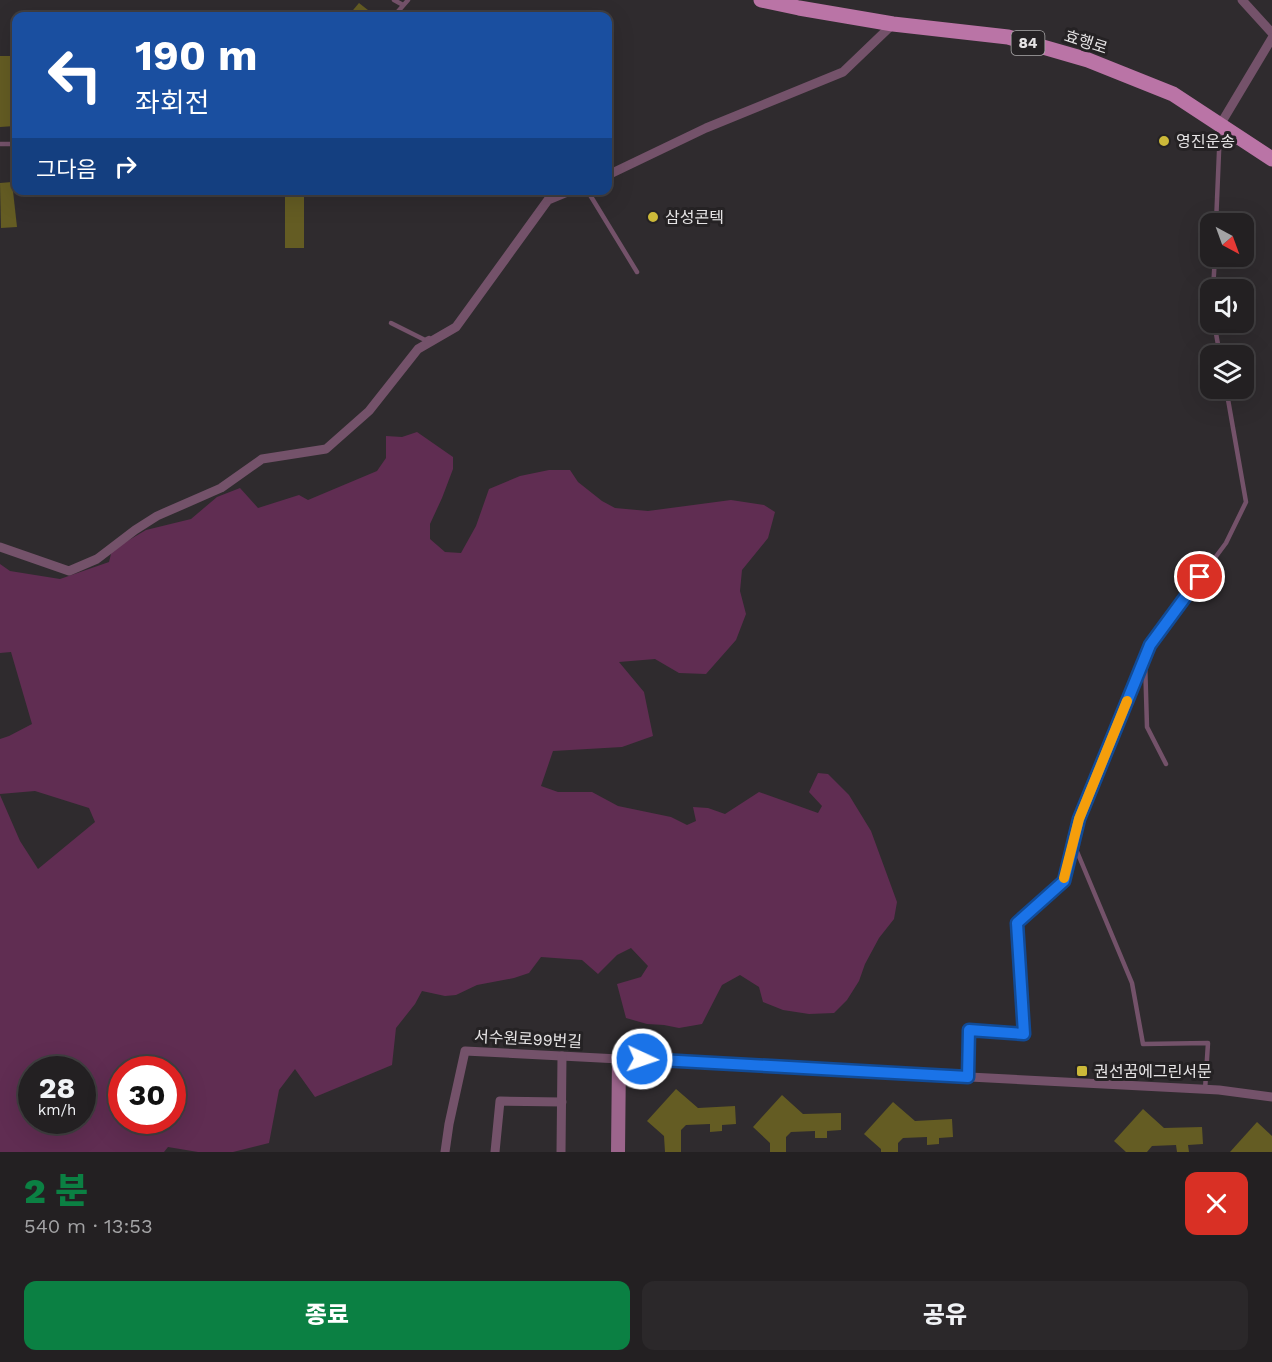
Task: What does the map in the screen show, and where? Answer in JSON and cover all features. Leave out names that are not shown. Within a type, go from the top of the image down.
[{"type":"main road","name":"효행로","points":[[760,0],[790,3],[893,24],[1008,37],[1088,60],[1173,94],[1272,159]]},
{"type":"street","points":[[1242,0],[1272,33]]},
{"type":"street","points":[[612,173],[706,128],[843,72],[893,24]]},
{"type":"street","points":[[1220,125],[1272,38]]},
{"type":"street","points":[[0,547],[69,571],[97,559],[135,530],[158,516],[221,488],[262,459],[326,449],[369,411],[418,349],[456,327],[548,200],[560,195]]},
{"type":"street","name":"서수원로99번길","points":[[445,1152],[465,1051],[1205,1090],[1272,1097]]},
{"type":"street","points":[[561,1152],[562,1056]]},
{"type":"street","points":[[618,1152],[619,1058]]},
{"type":"street","points":[[495,1152],[500,1101],[562,1102]]},
{"type":"lane","points":[[394,0],[403,5]]},
{"type":"lane","points":[[397,12],[408,0]]},
{"type":"lane","points":[[1216,213],[1220,125]]},
{"type":"lane","points":[[590,195],[637,272]]},
{"type":"lane","points":[[391,323],[425,340],[456,327]]},
{"type":"lane","points":[[968,1077],[969,1030],[1024,1034],[1017,923],[1064,881],[1079,819],[1150,645],[1226,543],[1246,502],[1228,399]]},
{"type":"lane","points":[[1145,656],[1147,727],[1166,764]]},
{"type":"lane","points":[[1073,842],[1132,983],[1143,1044],[1209,1043],[1205,1090]]},
{"type":"shaded area","points":[[417,432],[453,457],[453,469],[430,524],[430,539],[445,552],[461,553],[476,526],[489,489],[520,476],[549,470],[570,470],[578,482],[615,508],[648,511],[731,500],[764,505],[775,512],[768,538],[742,570],[740,591],[746,614],[736,640],[706,674],[679,673],[655,659],[619,662],[644,692],[653,736],[622,747],[553,751],[541,786],[558,792],[592,792],[618,806],[671,817],[687,825],[696,821],[693,807],[708,808],[725,814],[759,792],[818,813],[822,806],[809,792],[818,773],[828,774],[849,795],[871,831],[897,902],[894,919],[879,938],[859,981],[847,1000],[834,1013],[809,1014],[783,1010],[763,1002],[759,987],[740,975],[722,985],[702,1024],[679,1028],[647,1024],[626,1018],[617,984],[641,977],[648,966],[631,948],[617,955],[598,974],[582,960],[541,957],[529,973],[477,985],[456,995],[445,996],[422,991],[396,1028],[392,1065],[315,1097],[295,1069],[279,1090],[269,1143],[233,1152],[198,1152],[168,1147],[164,1152],[0,1152],[0,795],[20,841],[38,869],[95,822],[89,808],[35,791],[0,794],[0,739],[32,724],[11,652],[0,653],[0,564],[10,571],[60,579],[109,562],[112,550],[146,530],[191,519],[217,497],[240,488],[258,508],[299,495],[308,500],[377,471],[386,458],[386,436],[402,437]]},
{"type":"building","points":[[359,3],[370,12],[351,12]]},
{"type":"building","points":[[0,56],[12,56],[12,126],[0,127]]},
{"type":"building","points":[[12,182],[17,227],[1,228],[0,183]]},
{"type":"building","points":[[285,195],[304,195],[304,248],[285,248]]},
{"type":"building","points":[[676,1089],[698,1108],[735,1106],[736,1124],[722,1125],[722,1131],[710,1132],[710,1124],[686,1125],[681,1130],[681,1152],[665,1152],[664,1136],[647,1121]]},
{"type":"building","points":[[782,1095],[803,1114],[841,1113],[841,1130],[827,1131],[827,1138],[815,1138],[815,1131],[791,1132],[786,1137],[786,1152],[770,1152],[770,1143],[753,1127]]},
{"type":"building","points":[[893,1102],[915,1121],[952,1119],[953,1137],[939,1138],[939,1144],[927,1145],[927,1137],[903,1138],[898,1143],[898,1152],[881,1152],[881,1149],[864,1134]]},
{"type":"building","points":[[1143,1109],[1164,1128],[1202,1127],[1203,1144],[1188,1145],[1189,1152],[1177,1152],[1176,1145],[1152,1146],[1147,1152],[1126,1152],[1114,1141]]},
{"type":"building","points":[[1257,1122],[1272,1136],[1272,1152],[1230,1152]]},
{"type":"slow traffic","points":[[1064,878],[1079,819],[1127,701]]},
{"type":"place","name":"영진운송","points":[[1164,141]]},
{"type":"place","name":"삼성콘텍","points":[[653,217]]},
{"type":"place","name":"권선꿈에그린서문","points":[[1082,1071]]},
{"type":"route","points":[[642,1059],[968,1077],[969,1030],[1024,1034],[1017,923],[1064,881],[1079,819],[1150,645],[1200,577]]}]
